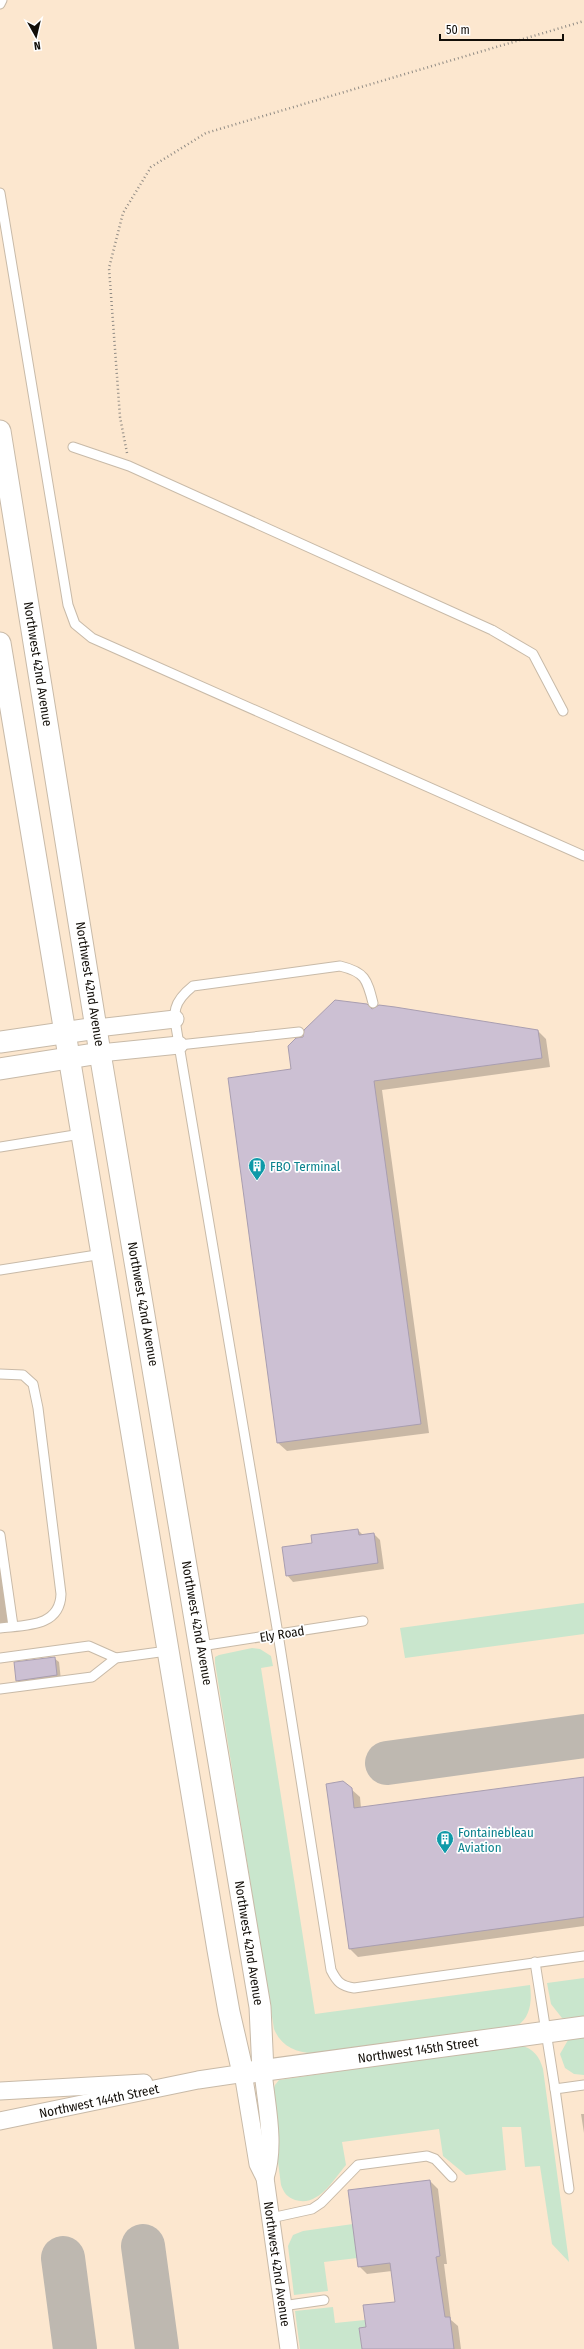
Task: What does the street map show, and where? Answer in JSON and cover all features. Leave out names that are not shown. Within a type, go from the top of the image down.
[{"type":"street","name":"Northwest 42nd Avenue","points":[[0,431],[7,517],[97,1028],[260,2007],[253,2072]]},
{"type":"street","name":"Northwest 42nd Avenue","points":[[0,643],[68,1058],[103,1254],[167,1650],[226,1997],[253,2072],[270,2139],[270,2164],[265,2178],[289,2349]]},
{"type":"street","points":[[0,1042],[97,1028],[175,1019]]},
{"type":"street","points":[[0,1069],[100,1053],[179,1045]]},
{"type":"street","points":[[167,1650],[201,1646]]},
{"type":"street","name":"Northwest 145th Street","points":[[253,2072],[584,2027]]},
{"type":"street","name":"Northwest 144th Street","points":[[0,2121],[198,2080],[253,2072]]},
{"type":"street","name":"Northwest 144th Street","points":[[0,2091],[198,2080]]},
{"type":"lane","points":[[0,4],[2,0]]},
{"type":"lane","points":[[0,193],[68,605],[75,624],[92,638],[584,856]]},
{"type":"lane","points":[[73,447],[129,466],[492,630],[533,654],[563,711]]},
{"type":"lane","points":[[373,1003],[368,981],[356,970],[340,966],[193,986],[180,996],[174,1010],[192,1129],[278,1634],[329,1963],[335,1980],[342,1986],[354,1988],[584,1956]]},
{"type":"lane","points":[[179,1045],[299,1032]]},
{"type":"lane","points":[[0,1147],[81,1134]]},
{"type":"lane","points":[[0,1270],[103,1254]]},
{"type":"lane","points":[[0,1374],[23,1375],[33,1384],[61,1594],[61,1604],[56,1614],[46,1621],[0,1628]]},
{"type":"lane","points":[[0,1535],[13,1626]]},
{"type":"lane","name":"Ely Road","points":[[201,1646],[363,1621]]},
{"type":"lane","points":[[0,1658],[89,1646],[116,1658]]},
{"type":"lane","points":[[0,1689],[92,1677],[116,1658],[167,1650]]},
{"type":"lane","points":[[535,1962],[569,2189]]},
{"type":"lane","points":[[555,2089],[584,2084]]},
{"type":"lane","points":[[271,2218],[312,2209],[322,2203],[358,2165],[427,2156],[435,2159],[452,2177]]},
{"type":"lane","points":[[282,2306],[324,2300]]},
{"type":"path","points":[[129,466],[120,417],[109,268],[123,213],[150,166],[206,133],[584,21]]},
{"type":"shaded area","points":[[0,0],[584,0],[584,2349],[0,2349]]},
{"type":"green space","points":[[584,1603],[584,1634],[405,1658],[400,1628]]},
{"type":"green space","points":[[252,1648],[260,1649],[271,1656],[273,1666],[261,1668],[315,2014],[530,1985],[530,2008],[525,2018],[517,2026],[313,2053],[295,2050],[285,2044],[277,2035],[274,2029],[215,1663],[215,1657],[219,1655]]},
{"type":"green space","points":[[584,1978],[584,2017],[562,2018],[551,2004],[547,1983]]},
{"type":"green space","points":[[584,2037],[584,2075],[574,2074],[565,2068],[560,2054],[568,2040]]},
{"type":"green space","points":[[520,2045],[529,2049],[535,2054],[540,2060],[543,2069],[569,2262],[552,2244],[540,2166],[525,2167],[521,2127],[502,2127],[506,2170],[466,2175],[443,2156],[439,2129],[342,2142],[346,2165],[325,2191],[311,2200],[304,2201],[292,2199],[285,2192],[281,2185],[270,2099],[275,2085],[279,2080]]},
{"type":"green space","points":[[353,2224],[357,2258],[324,2262],[328,2291],[294,2295],[288,2246],[293,2235],[303,2231]]},
{"type":"green space","points":[[333,2307],[335,2323],[365,2320],[366,2327],[359,2328],[362,2349],[300,2349],[295,2311]]},
{"type":"building","points":[[335,1000],[367,1004],[372,1009],[379,1005],[395,1007],[538,1030],[542,1058],[374,1081],[421,1424],[277,1443],[228,1078],[291,1069],[288,1046],[296,1038],[303,1037],[304,1030]]},
{"type":"building","points":[[358,1529],[359,1535],[374,1533],[378,1563],[286,1576],[282,1547],[312,1543],[311,1535]]},
{"type":"building","points":[[55,1657],[57,1675],[16,1681],[14,1662]]},
{"type":"building","points":[[584,1777],[584,1917],[349,1949],[326,1784],[343,1781],[352,1788],[354,1808]]},
{"type":"building","points":[[430,2180],[440,2256],[436,2257],[445,2317],[450,2317],[454,2349],[362,2349],[359,2328],[366,2327],[363,2305],[395,2302],[390,2263],[358,2267],[348,2190]]},
{"type":"taxiway","points":[[387,1763],[584,1736]]},
{"type":"taxiway","points":[[143,2246],[157,2349]]},
{"type":"taxiway","points":[[63,2258],[75,2349]]},
{"type":"place","name":"FBO Terminal","points":[[257,1181]]},
{"type":"place","name":"Fontainebleau Aviation","points":[[445,1854]]}]
